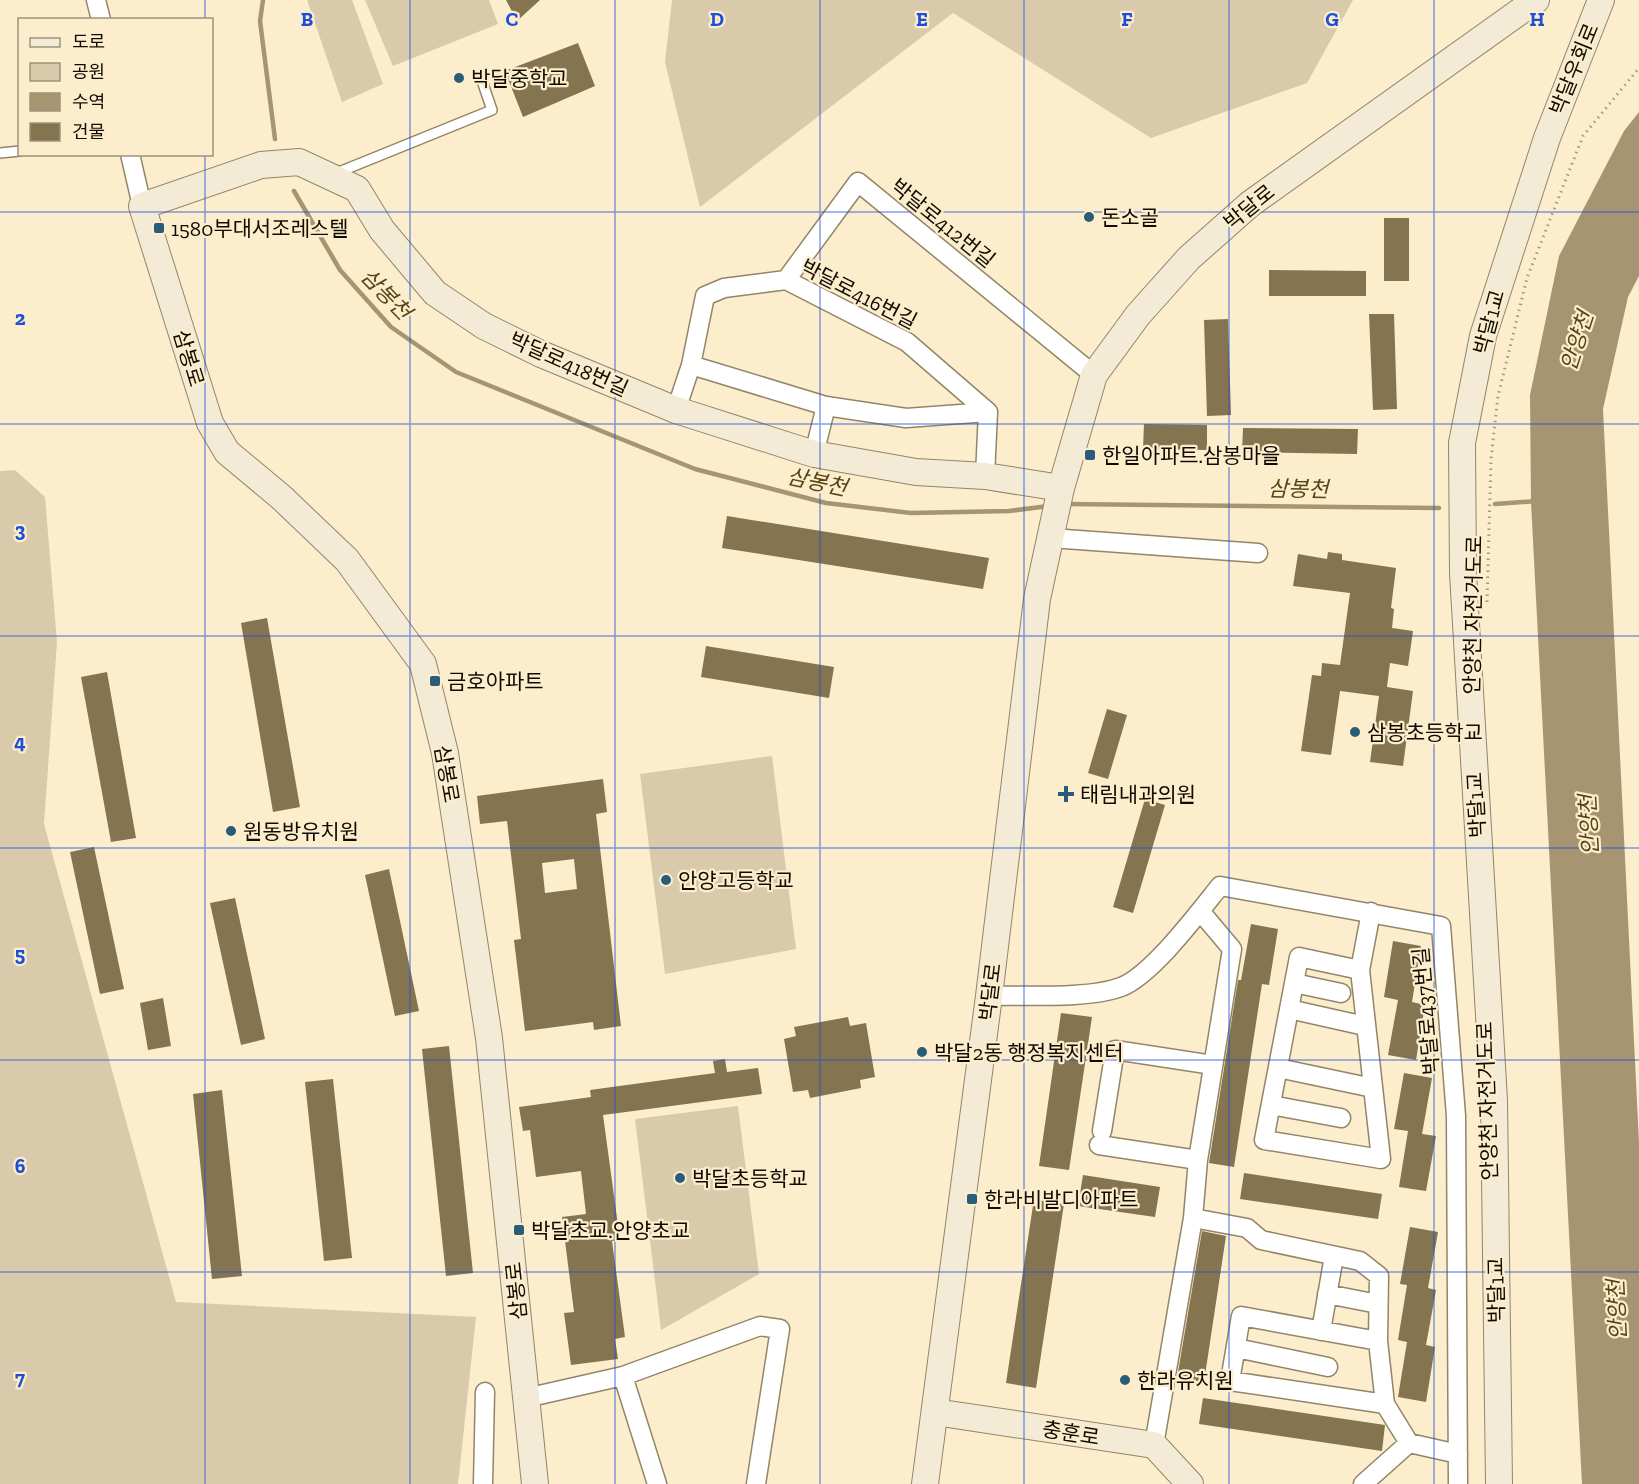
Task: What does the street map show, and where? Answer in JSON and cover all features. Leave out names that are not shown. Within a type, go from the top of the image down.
[{"type":"street","points":[[96,0],[100,18]]},
{"type":"street","name":"박달로","points":[[925,1484],[989,996],[1037,599],[1060,492],[1094,375],[1138,315],[1189,258],[1250,204],[1536,0]]},
{"type":"street","name":"박달우회로","points":[[1547,138],[1601,0]]},
{"type":"street","name":"박달1교","points":[[1499,1484],[1494,1100],[1463,573],[1462,443],[1483,336],[1547,138]]},
{"type":"street","name":"삼봉로","points":[[130,156],[142,206],[210,423],[227,452],[282,497],[347,560],[423,664],[445,753],[489,1038],[535,1484]]},
{"type":"street","name":"박달로418번길","points":[[142,206],[261,165],[299,162],[332,175],[357,189],[382,230],[435,292],[484,326],[541,354],[676,410],[814,454],[916,472],[986,476],[1060,492]]},
{"type":"street","name":"박달로412번길","points":[[786,280],[858,182],[1094,375]]},
{"type":"street","name":"박달로416번길","points":[[676,410],[691,365],[705,296],[724,288],[786,280],[907,342],[988,412]]},
{"type":"street","points":[[691,365],[826,406],[906,418],[988,412],[986,476]]},
{"type":"street","points":[[814,454],[826,406]]},
{"type":"street","points":[[1051,537],[1258,553]]},
{"type":"street","name":"박달로437번길","points":[[989,996],[1095,992],[1122,986],[1143,973],[1200,911],[1220,885],[1441,926],[1456,1116],[1458,1484]]},
{"type":"street","points":[[1190,1484],[1154,1445],[1192,1218],[1198,1160],[1232,949],[1200,911]]},
{"type":"street","points":[[1360,970],[1299,957],[1264,1140],[1381,1159],[1360,970],[1371,912]]},
{"type":"street","points":[[1294,983],[1341,993]]},
{"type":"street","points":[[1289,1009],[1365,1026]]},
{"type":"street","points":[[1198,1160],[1101,1138],[1115,1050],[1213,1065]]},
{"type":"street","points":[[1278,1068],[1373,1088]]},
{"type":"street","points":[[1271,1104],[1341,1118]]},
{"type":"street","points":[[1192,1218],[1247,1228],[1261,1240],[1360,1261],[1379,1276],[1378,1341],[1385,1404],[1409,1443],[1458,1454]]},
{"type":"street","points":[[1321,1331],[1334,1256]]},
{"type":"street","points":[[1327,1294],[1378,1304]]},
{"type":"street","points":[[1378,1341],[1241,1316],[1230,1381],[1385,1404]]},
{"type":"street","points":[[526,1398],[622,1376],[760,1326],[780,1329],[756,1484]]},
{"type":"street","points":[[1236,1348],[1328,1367]]},
{"type":"street","points":[[622,1376],[657,1484]]},
{"type":"street","points":[[483,1484],[485,1392]]},
{"type":"street","name":"충훈로","points":[[935,1412],[1154,1445]]},
{"type":"street","points":[[1364,1484],[1409,1443]]},
{"type":"lane","points":[[332,175],[492,110],[481,78]]},
{"type":"lane","points":[[0,153],[18,151]]},
{"type":"path","name":"안양천 자전거도로","points":[[1486,613],[1491,459],[1498,396],[1527,278],[1583,136],[1639,68]]},
{"type":"green space","points":[[307,0],[352,0],[383,84],[342,102]]},
{"type":"green space","points":[[365,0],[489,0],[498,24],[393,66]]},
{"type":"green space","points":[[672,0],[1353,0],[1307,83],[1151,138],[953,13],[700,207],[665,62]]},
{"type":"green space","points":[[15,470],[45,497],[57,642],[44,824],[176,1302],[476,1317],[458,1484],[0,1484],[0,471]]},
{"type":"green space","points":[[772,756],[796,949],[665,974],[640,774]]},
{"type":"green space","points":[[738,1106],[759,1274],[661,1330],[635,1119]]},
{"type":"water","name":"안양천","points":[[1639,112],[1639,276],[1628,297],[1603,409],[1639,1143],[1639,1484],[1582,1484],[1531,502],[1530,395],[1559,256],[1624,131]]},
{"type":"building","points":[[506,0],[540,0],[517,21]]},
{"type":"building","points":[[578,43],[595,86],[523,117],[505,71]]},
{"type":"building","points":[[1384,218],[1409,218],[1409,281],[1384,281]]},
{"type":"building","points":[[1269,270],[1366,271],[1366,296],[1269,296]]},
{"type":"building","points":[[1369,314],[1394,314],[1397,409],[1373,410]]},
{"type":"building","points":[[1228,319],[1231,415],[1207,416],[1204,320]]},
{"type":"building","points":[[1144,424],[1207,425],[1207,450],[1143,449]]},
{"type":"building","points":[[1243,428],[1358,429],[1357,454],[1242,452]]},
{"type":"building","points":[[727,516],[989,558],[983,589],[722,548]]},
{"type":"building","points":[[1328,552],[1342,554],[1342,560],[1396,568],[1391,608],[1394,609],[1392,628],[1413,631],[1408,666],[1390,663],[1387,687],[1413,691],[1403,766],[1370,762],[1379,696],[1340,691],[1331,755],[1301,751],[1312,675],[1321,676],[1322,663],[1340,665],[1350,593],[1293,586],[1298,554],[1327,559]]},
{"type":"building","points":[[267,618],[300,807],[273,812],[241,623]]},
{"type":"building","points":[[706,646],[834,667],[829,698],[701,677]]},
{"type":"building","points":[[107,672],[136,838],[111,842],[81,677]]},
{"type":"building","points":[[1107,709],[1127,715],[1108,779],[1088,773]]},
{"type":"building","points":[[603,779],[607,812],[596,814],[621,1026],[594,1030],[593,1022],[525,1031],[514,940],[521,939],[507,821],[480,824],[477,796]],"holes":[[[574,859],[577,889],[545,893],[542,863]]]},
{"type":"building","points":[[1145,799],[1165,805],[1133,913],[1113,907]]},
{"type":"building","points":[[94,847],[124,989],[100,994],[70,852]]},
{"type":"building","points":[[389,869],[419,1011],[395,1016],[365,875]]},
{"type":"building","points":[[235,898],[265,1039],[241,1045],[210,903]]},
{"type":"building","points":[[1251,924],[1278,929],[1269,985],[1262,984],[1234,1167],[1209,1163],[1238,980],[1241,980]]},
{"type":"building","points":[[1393,941],[1421,946],[1412,1002],[1425,1005],[1416,1060],[1388,1055],[1398,1000],[1384,997]]},
{"type":"building","points":[[163,998],[171,1046],[148,1050],[140,1003]]},
{"type":"building","points":[[1061,1013],[1092,1017],[1069,1170],[1039,1166]]},
{"type":"building","points":[[848,1017],[850,1026],[866,1023],[875,1077],[860,1080],[861,1088],[810,1098],[808,1090],[793,1092],[784,1039],[796,1036],[794,1027]]},
{"type":"building","points":[[449,1046],[473,1273],[446,1276],[422,1049]]},
{"type":"building","points":[[725,1059],[727,1072],[758,1068],[762,1094],[603,1115],[620,1240],[612,1241],[625,1337],[615,1339],[618,1359],[571,1365],[564,1313],[574,1312],[562,1217],[586,1214],[581,1171],[536,1177],[530,1130],[523,1131],[519,1107],[591,1097],[590,1090],[715,1073],[713,1061]]},
{"type":"building","points":[[1404,1073],[1432,1078],[1422,1134],[1436,1136],[1426,1191],[1399,1187],[1408,1131],[1394,1129]]},
{"type":"building","points":[[333,1079],[352,1258],[324,1261],[305,1082]]},
{"type":"building","points":[[222,1090],[242,1276],[212,1279],[193,1094]]},
{"type":"building","points":[[1244,1173],[1382,1194],[1378,1219],[1240,1199]]},
{"type":"building","points":[[1083,1175],[1160,1187],[1155,1217],[1078,1206]]},
{"type":"building","points":[[1034,1199],[1064,1204],[1036,1388],[1006,1383]]},
{"type":"building","points":[[1410,1227],[1438,1232],[1428,1288],[1436,1290],[1426,1345],[1435,1347],[1426,1402],[1398,1397],[1407,1342],[1398,1340],[1407,1285],[1400,1284]]},
{"type":"building","points":[[1202,1231],[1226,1236],[1204,1382],[1177,1378]]},
{"type":"building","points":[[1203,1398],[1385,1425],[1382,1451],[1199,1424]]},
{"type":"waterway","name":"삼봉천","points":[[263,0],[260,21],[275,139]]},
{"type":"waterway","name":"삼봉천","points":[[294,191],[340,270],[391,327],[456,372],[695,469],[826,503],[911,513],[1009,511],[1049,506]]},
{"type":"waterway","name":"삼봉천","points":[[1495,504],[1537,501]]},
{"type":"waterway","name":"삼봉천","points":[[1066,504],[1439,508]]},
{"type":"place","name":"박달중학교","points":[[459,78]]},
{"type":"place","name":"돈소골","points":[[1089,217]]},
{"type":"place","name":"1580부대서조레스텔","points":[[159,228]]},
{"type":"place","name":"한일아파트.삼봉마을","points":[[1090,455]]},
{"type":"place","name":"금호아파트","points":[[435,681]]},
{"type":"place","name":"삼봉초등학교","points":[[1355,732]]},
{"type":"place","name":"태림내과의원","points":[[1066,794]]},
{"type":"place","name":"원동방유치원","points":[[231,831]]},
{"type":"place","name":"안양고등학교","points":[[666,880]]},
{"type":"place","name":"박달2동 행정복지센터","points":[[922,1052]]},
{"type":"place","name":"박달초등학교","points":[[680,1178]]},
{"type":"place","name":"한라비발디아파트","points":[[972,1199]]},
{"type":"place","name":"박달초교.안양초교","points":[[519,1230]]},
{"type":"place","name":"한라유치원","points":[[1125,1380]]}]
